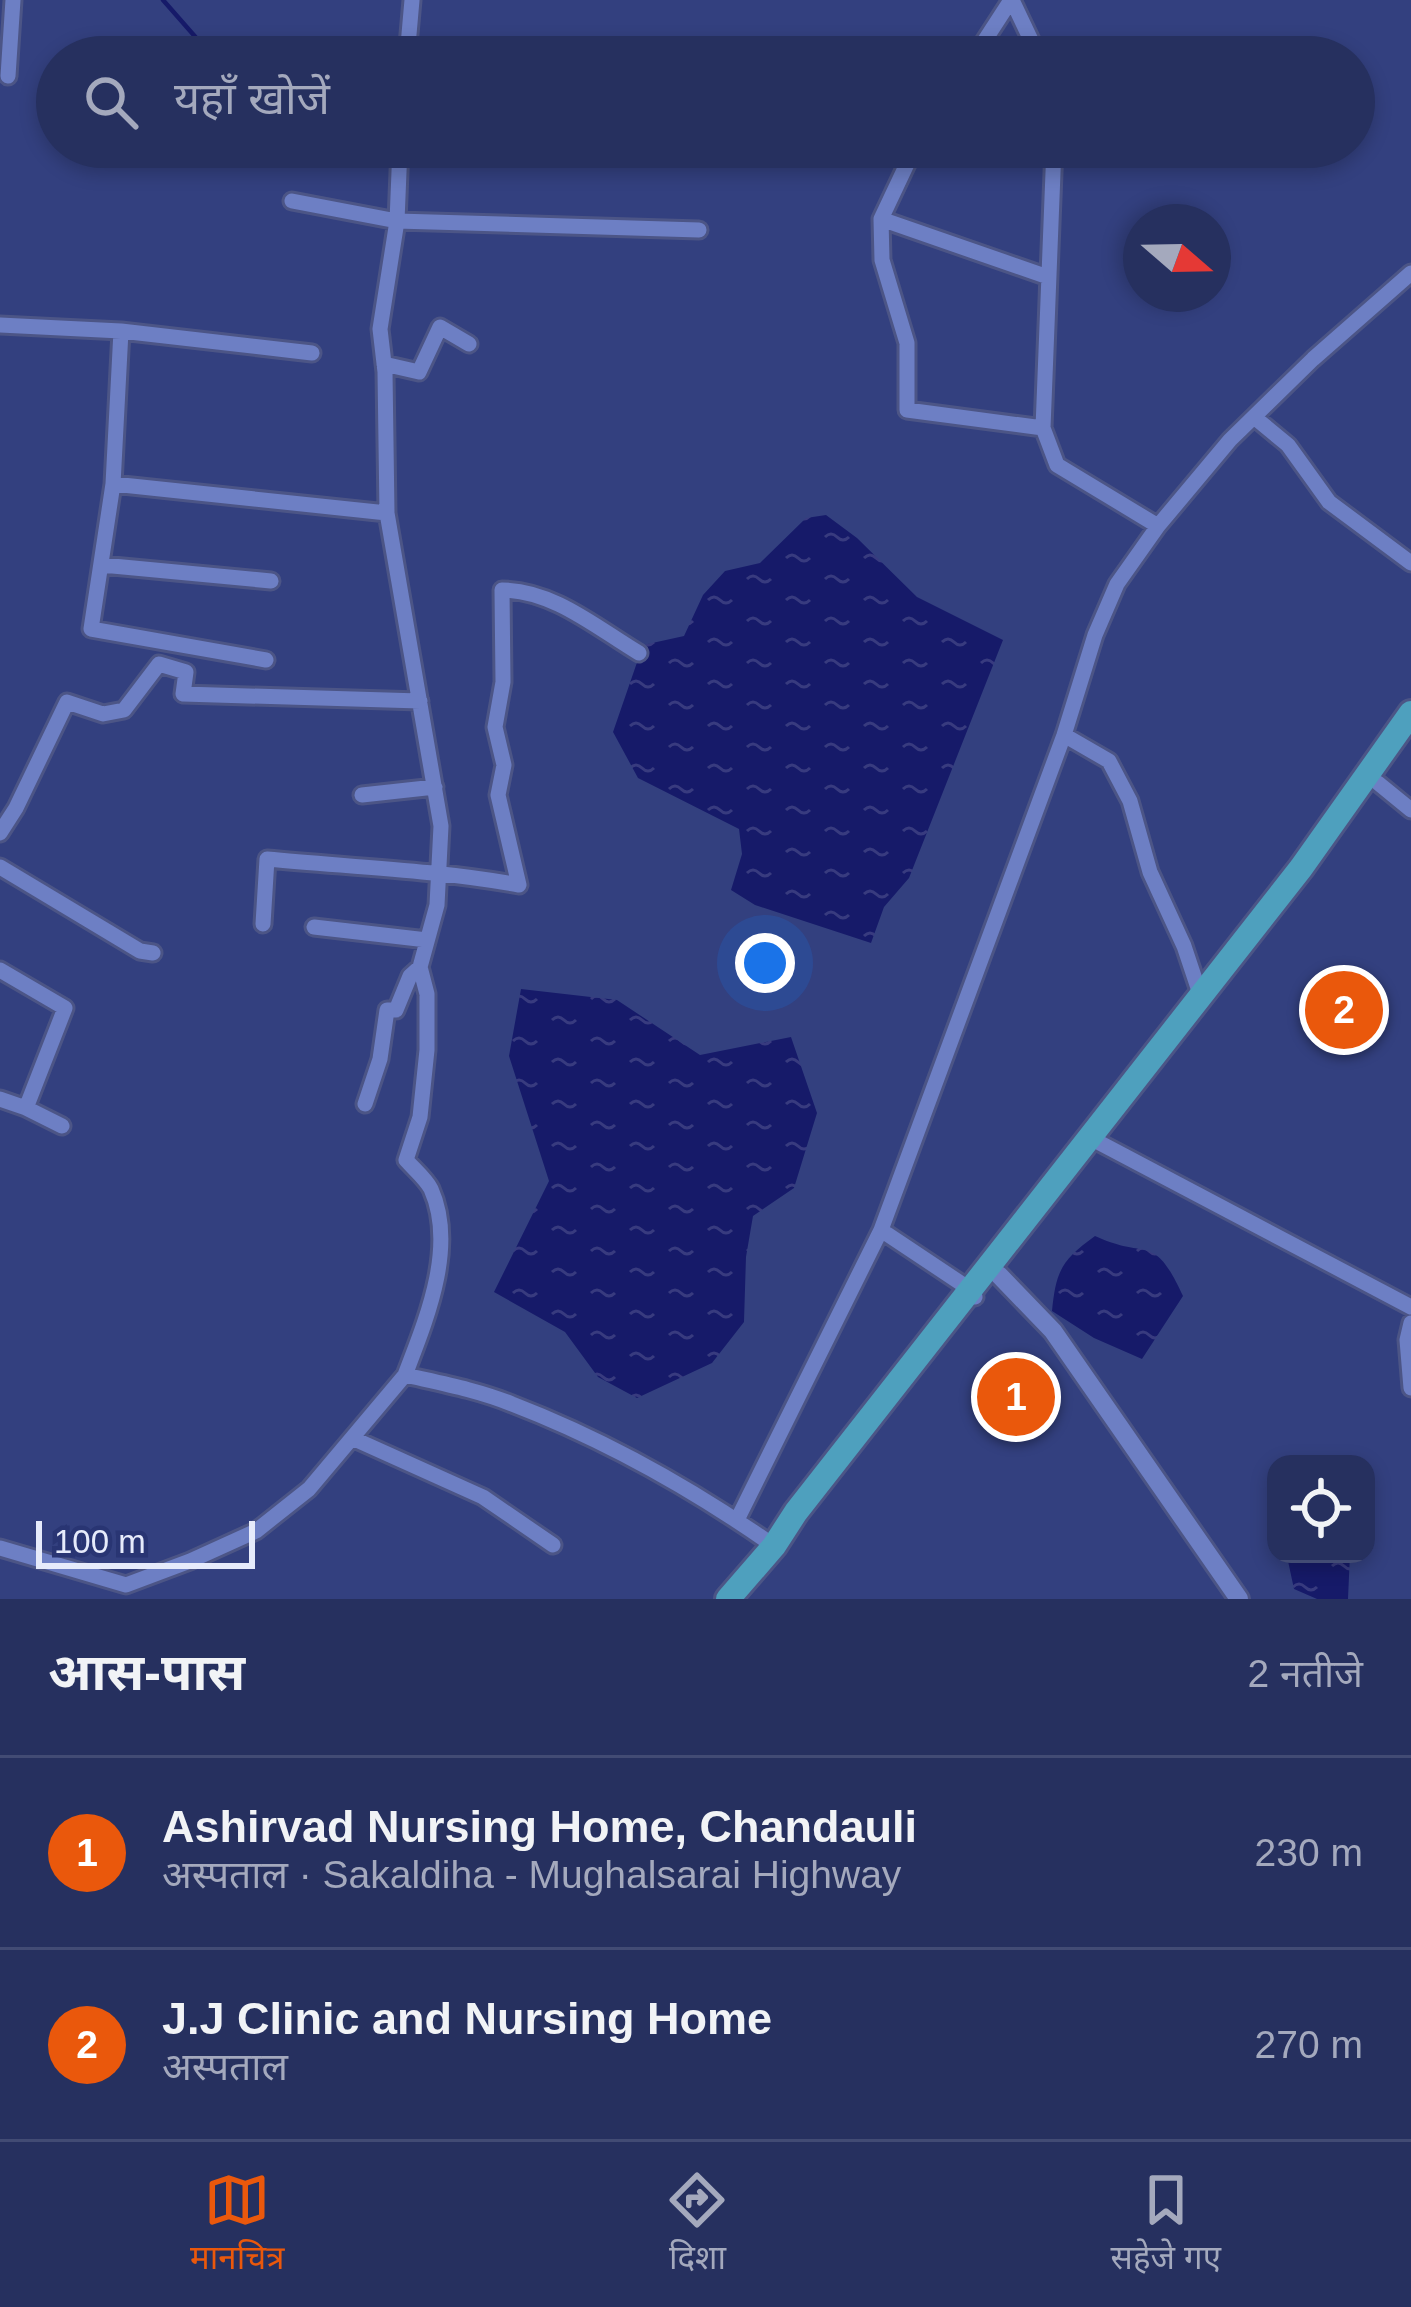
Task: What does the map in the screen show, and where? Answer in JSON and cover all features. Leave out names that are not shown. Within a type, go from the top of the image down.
[{"type":"highway","points":[[744,1599],[1301,868],[1411,713]]},
{"type":"highway","points":[[728,1599],[974,1295],[998,1275],[1236,975],[1411,741]]},
{"type":"street","points":[[8,76],[14,0]]},
{"type":"street","points":[[409,36],[412,0]]},
{"type":"street","points":[[988,36],[1012,0]]},
{"type":"street","points":[[1012,0],[1029,36]]},
{"type":"street","points":[[0,1548],[126,1592],[256,1531],[309,1489],[404,1375],[428,1309],[441,1227],[430,1187],[406,1160],[420,1118],[427,994],[420,967],[437,905],[441,826],[387,513],[380,328],[397,221],[399,168]]},
{"type":"street","points":[[905,168],[881,218],[882,260],[907,343],[907,410],[1043,428]]},
{"type":"street","points":[[1053,168],[1043,428],[1058,465],[1158,526]]},
{"type":"street","points":[[292,201],[397,221],[699,230]]},
{"type":"street","points":[[881,218],[1048,277]]},
{"type":"street","points":[[736,1520],[881,1230],[1117,584],[1230,440],[1411,273]]},
{"type":"street","points":[[0,325],[122,331],[312,353]]},
{"type":"street","points":[[384,364],[419,372],[440,327],[469,344]]},
{"type":"street","points":[[122,331],[113,484],[91,629],[266,660]]},
{"type":"street","points":[[1254,417],[1288,445],[1330,502],[1411,563]]},
{"type":"street","points":[[113,484],[387,513]]},
{"type":"street","points":[[102,565],[271,581]]},
{"type":"street","points":[[263,924],[267,859],[388,871],[439,870],[519,885],[497,795],[504,765],[495,727],[503,682],[502,590],[522,590],[559,604],[640,653]]},
{"type":"street","points":[[0,833],[67,702],[103,714],[124,710],[159,664],[186,672],[183,694],[420,701]]},
{"type":"street","points":[[1064,735],[1109,760],[1130,800],[1150,872],[1201,997]]},
{"type":"street","points":[[1378,783],[1411,809]]},
{"type":"street","points":[[362,795],[435,787]]},
{"type":"street","points":[[0,867],[140,951],[153,953]]},
{"type":"street","points":[[314,927],[427,940]]},
{"type":"street","points":[[365,1104],[380,1059],[387,1010],[396,1010],[410,976],[420,967]]},
{"type":"street","points":[[0,970],[65,1007],[26,1108]]},
{"type":"street","points":[[0,1099],[62,1126]]},
{"type":"street","points":[[1100,1143],[1411,1307]]},
{"type":"street","points":[[881,1230],[974,1295]]},
{"type":"street","points":[[998,1275],[1053,1331],[1239,1599]]},
{"type":"street","points":[[1411,1323],[1411,1388]]},
{"type":"street","points":[[404,1375],[510,1403],[610,1449],[774,1546]]},
{"type":"street","points":[[352,1438],[483,1497],[553,1545]]},
{"type":"water","points":[[826,515],[857,538],[917,597],[1003,640],[909,878],[884,907],[871,943],[755,905],[731,890],[742,854],[739,829],[638,778],[613,732],[643,645],[684,636],[703,595],[725,571],[760,563],[806,518]]},
{"type":"water","points":[[521,989],[617,1000],[700,1055],[791,1037],[817,1113],[794,1188],[753,1216],[744,1322],[712,1363],[637,1398],[598,1377],[565,1332],[494,1292],[549,1181],[509,1056]]},
{"type":"water","points":[[1095,1236],[1156,1255],[1183,1296],[1142,1359],[1094,1338],[1052,1311],[1063,1267]]},
{"type":"water","points":[[1288,1563],[1350,1563],[1348,1599],[1317,1599],[1294,1589]]},
{"type":"building","points":[[1339,986],[1368,999],[1353,1034],[1343,1030],[1339,1040],[1320,1032]]},
{"type":"building","points":[[994,1368],[1043,1405],[1025,1429],[976,1392]]},
{"type":"waterway","points":[[163,0],[195,36]]},
{"type":"place","name":"J.J Clinic and Nursing Home","points":[[1344,1010]]},
{"type":"place","name":"Ashirvad Nursing Home, Chandauli","points":[[1016,1397]]}]
